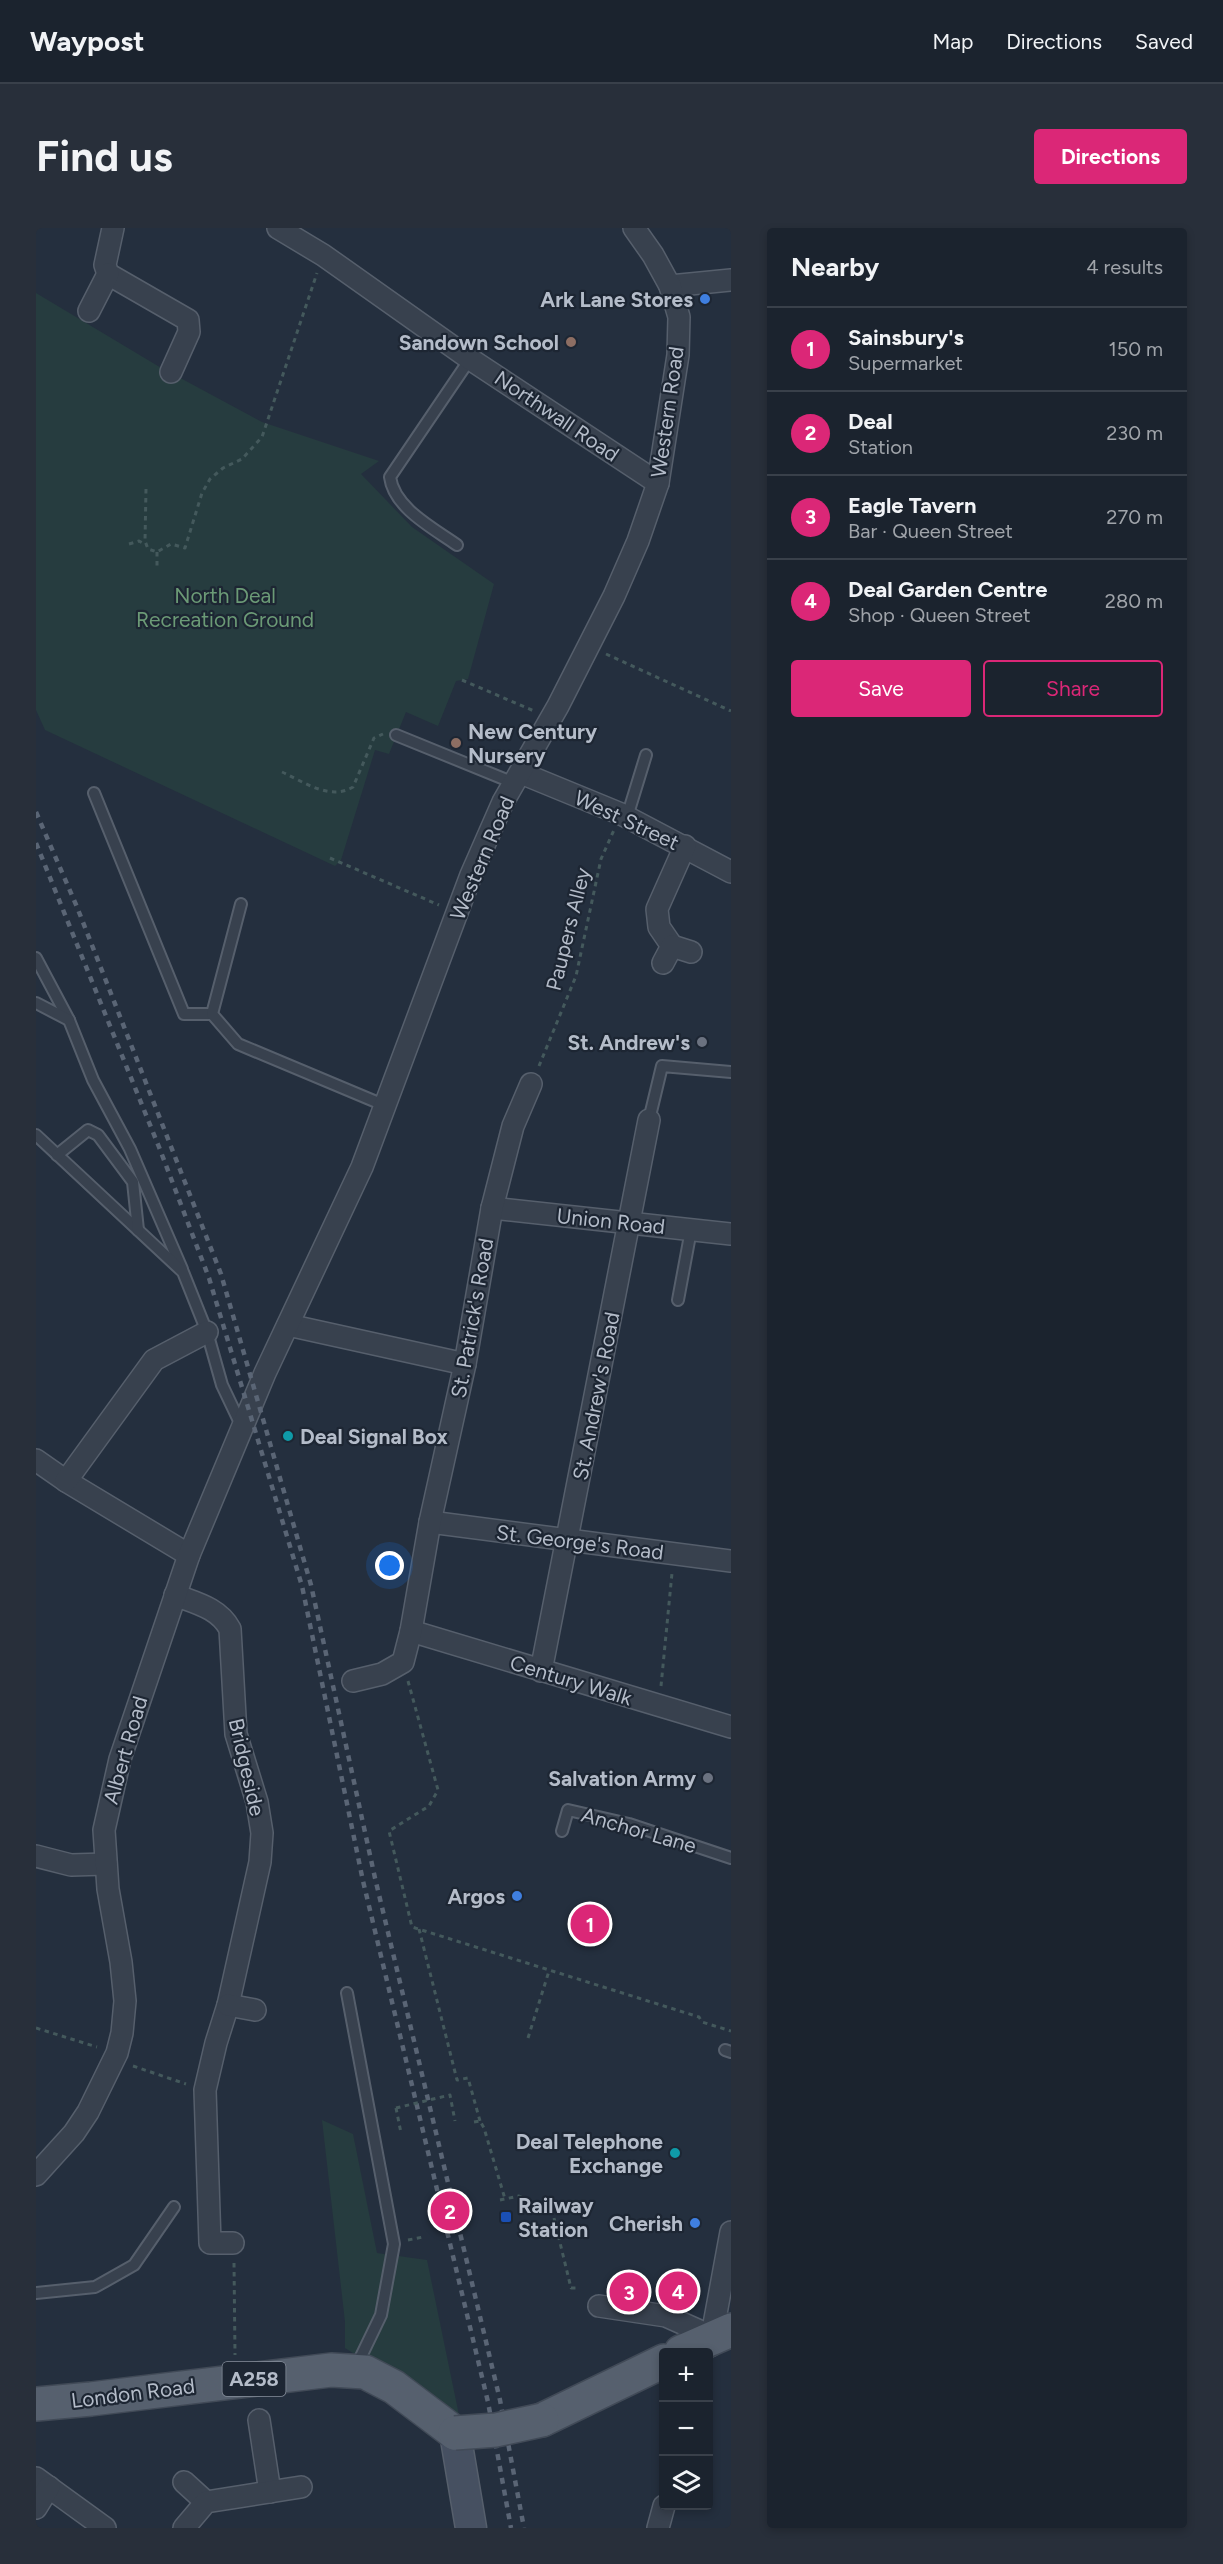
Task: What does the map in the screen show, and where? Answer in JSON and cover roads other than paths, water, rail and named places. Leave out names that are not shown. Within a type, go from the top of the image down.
[{"type":"main road","points":[[693,2348],[717,2340]]},
{"type":"main road","points":[[455,2433],[506,2428],[542,2420],[659,2363]]},
{"type":"main road","name":"London Road","points":[[36,2403],[331,2370],[365,2372],[394,2388],[455,2433]]},
{"type":"street","points":[[113,228],[105,266],[108,274],[188,320],[189,332],[171,372]]},
{"type":"street","name":"Northwall Road","points":[[279,228],[658,483]]},
{"type":"street","name":"Western Road","points":[[288,1325],[362,1167],[485,843],[588,646],[638,541],[658,483],[678,355],[679,317],[670,286],[654,255],[634,228]]},
{"type":"street","points":[[88,310],[108,274]]},
{"type":"street","points":[[670,286],[731,280]]},
{"type":"street","name":"West Street","points":[[518,778],[624,816],[731,872]]},
{"type":"street","points":[[676,954],[659,927],[657,909],[685,846]]},
{"type":"street","name":"St. Patrick's Road","points":[[353,1681],[382,1674],[403,1662],[411,1631],[430,1522],[465,1364],[492,1208],[513,1126],[531,1084]]},
{"type":"street","name":"St. Andrew's Road","points":[[542,1671],[649,1120]]},
{"type":"street","name":"Union Road","points":[[492,1208],[731,1234]]},
{"type":"street","points":[[288,1325],[465,1364]]},
{"type":"street","name":"Albert Road","points":[[36,2175],[74,2133],[88,2112],[116,2057],[122,2033],[125,2001],[106,1864],[104,1830],[110,1797],[120,1759],[189,1555],[288,1325]]},
{"type":"street","points":[[66,1481],[154,1360],[207,1332]]},
{"type":"street","points":[[36,1460],[66,1481],[189,1555]]},
{"type":"street","name":"St. George's Road","points":[[430,1522],[731,1561]]},
{"type":"street","name":"Bridgeside","points":[[175,1595],[224,1617],[230,1629],[236,1734],[257,1802],[261,1833],[260,1862],[228,2006],[216,2043],[205,2090],[210,2243],[233,2243]]},
{"type":"street","name":"Century Walk","points":[[411,1631],[731,1727]]},
{"type":"street","points":[[36,1856],[70,1865],[106,1864]]},
{"type":"street","points":[[228,2006],[255,2010]]},
{"type":"street","points":[[599,2306],[666,2316],[717,2340],[731,2232]]},
{"type":"street","points":[[259,2420],[270,2492]]},
{"type":"street","points":[[455,2433],[471,2528]]},
{"type":"street","points":[[36,2508],[43,2482],[105,2528]]},
{"type":"street","points":[[184,2482],[206,2502]]},
{"type":"street","points":[[184,2528],[206,2502],[301,2487]]},
{"type":"street","points":[[658,2528],[663,2510]]},
{"type":"lane","points":[[457,545],[412,513],[392,490],[390,477],[471,358]]},
{"type":"lane","points":[[396,735],[518,778]]},
{"type":"lane","points":[[624,816],[646,754]]},
{"type":"lane","points":[[94,794],[184,1014],[212,1014],[238,1044],[386,1106]]},
{"type":"lane","points":[[212,1014],[241,904]]},
{"type":"lane","points":[[36,958],[69,1020],[93,1080],[130,1149],[207,1332],[222,1385],[243,1427]]},
{"type":"lane","points":[[36,1003],[69,1020]]},
{"type":"lane","points":[[649,1120],[662,1066],[731,1072]]},
{"type":"lane","points":[[57,1155],[88,1130],[98,1135],[133,1182],[138,1230]]},
{"type":"lane","points":[[36,1135],[183,1272]]},
{"type":"lane","points":[[678,1300],[691,1230]]},
{"type":"lane","name":"Anchor Lane","points":[[562,1830],[568,1810],[629,1824],[731,1857]]},
{"type":"lane","points":[[347,1993],[394,2244],[381,2315],[354,2372]]},
{"type":"lane","points":[[36,2293],[95,2287],[134,2265],[174,2207]]},
{"type":"railway","points":[[36,812],[77,907],[221,1274],[311,1585],[375,1878],[500,2400],[524,2528]]},
{"type":"railway","points":[[36,843],[159,1147],[209,1278],[302,1586],[363,1881],[488,2402],[511,2528]]},
{"type":"place","name":"Ark Lane Stores","points":[[705,299]]},
{"type":"place","name":"Sandown School","points":[[571,342]]},
{"type":"place","name":"New Century Nursery","points":[[456,743]]},
{"type":"place","name":"St. Andrew's","points":[[702,1042]]},
{"type":"place","name":"Deal Signal Box","points":[[288,1436]]},
{"type":"place","name":"Salvation Army","points":[[708,1778]]},
{"type":"place","name":"Argos","points":[[517,1896]]},
{"type":"place","name":"Sainsbury's","points":[[590,1924]]},
{"type":"place","name":"Deal Telephone Exchange","points":[[675,2153]]},
{"type":"place","name":"Deal","points":[[450,2211]]},
{"type":"place","name":"Railway Station","points":[[506,2217]]},
{"type":"place","name":"Cherish","points":[[695,2223]]},
{"type":"place","name":"Deal Garden Centre","points":[[678,2291]]},
{"type":"place","name":"Eagle Tavern","points":[[629,2292]]},
{"type":"park label","name":"North Deal Recreation Ground","points":[[225,607]]}]
